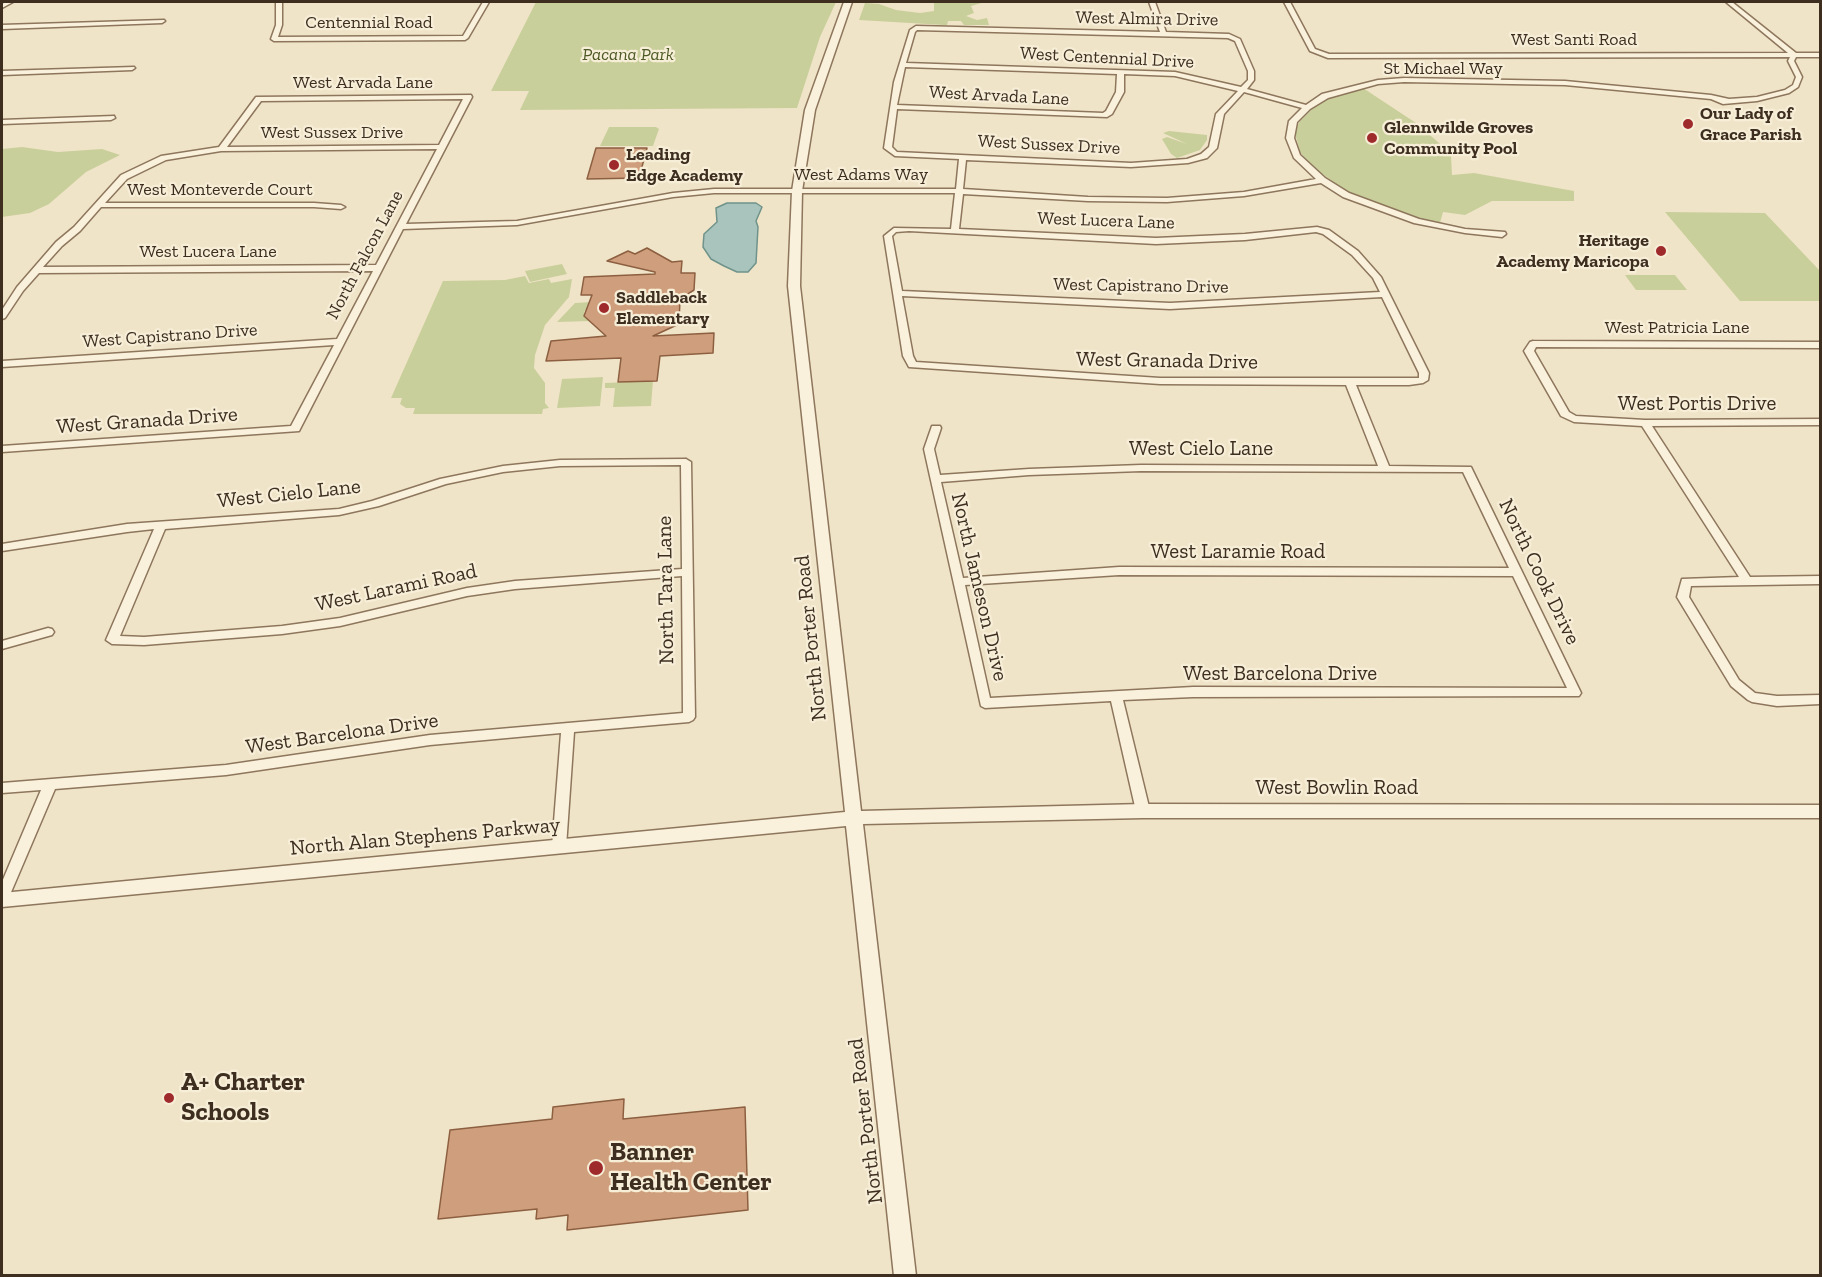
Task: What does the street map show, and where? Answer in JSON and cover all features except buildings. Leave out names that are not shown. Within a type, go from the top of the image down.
[{"type":"street","points":[[2,6],[10,2]]},
{"type":"street","name":"Centennial Road","points":[[279,2],[279,25],[274,39],[465,38],[486,2]]},
{"type":"street","name":"North Porter Road","points":[[848,2],[814,94],[797,191],[794,286],[905,1275]]},
{"type":"street","points":[[1152,2],[1164,35]]},
{"type":"street","name":"West Santi Road","points":[[1287,2],[1312,50],[1328,56],[1821,55]]},
{"type":"street","points":[[1729,2],[1794,55]]},
{"type":"street","points":[[2,27],[162,21]]},
{"type":"street","name":"West Almira Drive","points":[[901,65],[912,31],[916,28],[1233,37],[1238,40],[1252,75],[1243,90]]},
{"type":"street","name":"St Michael Way","points":[[1306,107],[1330,94],[1372,84],[1524,85],[1731,102],[1773,96],[1796,86],[1799,77],[1791,61],[1794,55]]},
{"type":"street","points":[[893,107],[901,65]]},
{"type":"street","name":"West Centennial Drive","points":[[901,65],[1188,76],[1306,107]]},
{"type":"street","points":[[2,73],[132,68]]},
{"type":"street","name":"West Arvada Lane","points":[[893,107],[1104,115],[1109,112],[1120,92],[1120,74]]},
{"type":"street","name":"West Sussex Drive","points":[[893,107],[888,148],[891,153],[1131,165],[1165,164],[1204,156],[1216,142],[1216,127],[1220,114],[1243,90]]},
{"type":"street","name":"West Arvada Lane","points":[[221,148],[259,99],[468,98]]},
{"type":"street","name":"North Falcon Lane","points":[[294,429],[468,98]]},
{"type":"street","points":[[1306,107],[1293,121],[1290,138],[1297,156],[1322,180],[1354,198],[1397,215],[1465,231],[1502,234]]},
{"type":"street","points":[[2,123],[111,118]]},
{"type":"street","name":"West Sussex Drive","points":[[2,316],[37,270],[124,177],[145,166],[186,153],[221,148],[442,147]]},
{"type":"street","points":[[955,230],[963,156]]},
{"type":"street","name":"West Adams Way","points":[[400,226],[517,223],[698,192],[959,190],[1088,199],[1167,200],[1244,194],[1322,180]]},
{"type":"street","name":"West Monteverde Court","points":[[98,205],[341,207]]},
{"type":"street","name":"West Lucera Lane","points":[[897,293],[888,236],[894,230],[955,230],[1156,241],[1245,237],[1317,229],[1343,243],[1368,265],[1386,294]]},
{"type":"street","name":"West Lucera Lane","points":[[37,270],[379,268]]},
{"type":"street","name":"West Capistrano Drive","points":[[897,293],[1170,306],[1386,294]]},
{"type":"street","name":"West Granada Drive","points":[[897,293],[908,356],[912,365],[1127,380],[1350,382],[1423,380],[1424,373],[1386,294]]},
{"type":"street","name":"West Capistrano Drive","points":[[2,364],[340,342]]},
{"type":"street","name":"West Patricia Lane","points":[[1574,420],[1565,414],[1529,351],[1533,344],[1821,345]]},
{"type":"street","points":[[1350,382],[1385,468]]},
{"type":"street","name":"West Portis Drive","points":[[1574,420],[1645,423],[1821,422]]},
{"type":"street","points":[[1645,423],[1746,580]]},
{"type":"street","name":"North Jameson Drive","points":[[936,428],[928,448],[985,703]]},
{"type":"street","name":"West Granada Drive","points":[[2,449],[294,429]]},
{"type":"street","name":"West Cielo Lane","points":[[2,547],[96,532],[339,512],[375,504],[444,481],[503,468],[560,463],[686,462]]},
{"type":"street","name":"North Tara Lane","points":[[686,462],[689,717]]},
{"type":"street","name":"West Cielo Lane","points":[[935,479],[1029,472],[1141,468],[1467,469]]},
{"type":"street","name":"North Cook Drive","points":[[1467,469],[1575,693]]},
{"type":"street","name":"West Larami Road","points":[[160,526],[112,640],[144,641],[282,630],[340,622],[486,589],[688,572]]},
{"type":"street","name":"West Laramie Road","points":[[958,582],[1119,572],[1518,572]]},
{"type":"street","points":[[1821,580],[1686,582],[1683,597],[1735,683],[1752,697],[1777,701],[1821,700]]},
{"type":"street","points":[[2,645],[48,632]]},
{"type":"street","name":"West Barcelona Drive","points":[[985,703],[1193,693],[1575,693]]},
{"type":"street","points":[[1116,695],[1143,811]]},
{"type":"street","name":"West Barcelona Drive","points":[[2,788],[226,770],[430,740],[689,717]]},
{"type":"street","points":[[559,847],[568,728]]},
{"type":"street","points":[[2,898],[50,785]]},
{"type":"street","name":"West Bowlin Road","points":[[853,818],[971,812],[1821,811]]},
{"type":"street","name":"North Alan Stephens Parkway","points":[[2,898],[853,818]]},
{"type":"green space","name":"Pacana Park","points":[[536,2],[836,2],[820,37],[797,108],[520,110],[529,91],[491,91]]},
{"type":"green space","points":[[934,2],[985,2],[971,6],[974,13],[966,16],[977,20],[987,18],[989,25],[964,25],[961,21],[948,21],[947,25],[944,25],[859,20],[865,3],[920,13],[934,11]]},
{"type":"green space","points":[[1363,88],[1416,123],[1446,149],[1451,156],[1452,175],[1474,173],[1574,191],[1574,201],[1492,201],[1465,215],[1443,212],[1440,223],[1409,216],[1348,192],[1311,166],[1300,152],[1295,133],[1299,122],[1315,106],[1332,97]]},
{"type":"green space","points":[[609,127],[656,127],[659,129],[653,146],[600,146]]},
{"type":"green space","points":[[1169,131],[1207,135],[1207,140],[1200,150],[1177,158],[1171,154],[1162,139],[1167,137],[1187,144],[1163,133]]},
{"type":"green space","points":[[22,147],[58,152],[102,149],[120,155],[86,172],[49,204],[30,213],[2,217],[2,149]]},
{"type":"green space","points":[[1665,212],[1765,213],[1820,271],[1820,301],[1740,301]]},
{"type":"green space","points":[[562,264],[567,274],[530,282],[525,271]]},
{"type":"green space","points":[[1625,275],[1675,275],[1687,290],[1636,290]]},
{"type":"green space","points":[[525,276],[529,283],[549,279],[551,283],[572,279],[569,297],[545,325],[535,355],[534,368],[545,383],[545,403],[549,408],[543,409],[542,414],[413,414],[415,408],[406,408],[400,404],[402,398],[391,398],[443,281],[505,280]]},
{"type":"green space","points":[[591,302],[584,312],[586,318],[593,320],[557,322],[575,303]]},
{"type":"green space","points":[[603,377],[600,406],[557,408],[562,379]]},
{"type":"green space","points":[[653,381],[651,406],[613,407],[615,388],[605,388],[605,383]]},
{"type":"water","points":[[727,203],[756,203],[762,207],[756,221],[758,227],[756,263],[748,272],[737,272],[711,259],[703,247],[704,234],[717,222],[716,208]]},
{"type":"place","name":"Our Lady of Grace Parish","points":[[1688,124]]},
{"type":"place","name":"Glennwilde Groves Community Pool","points":[[1372,138]]},
{"type":"place","name":"Leading Edge Academy","points":[[614,165]]},
{"type":"place","name":"Heritage Academy Maricopa","points":[[1661,251]]},
{"type":"place","name":"Saddleback Elementary","points":[[604,308]]},
{"type":"place","name":"A+ Charter Schools","points":[[169,1098]]},
{"type":"place","name":"Banner Health Center","points":[[596,1168]]}]
